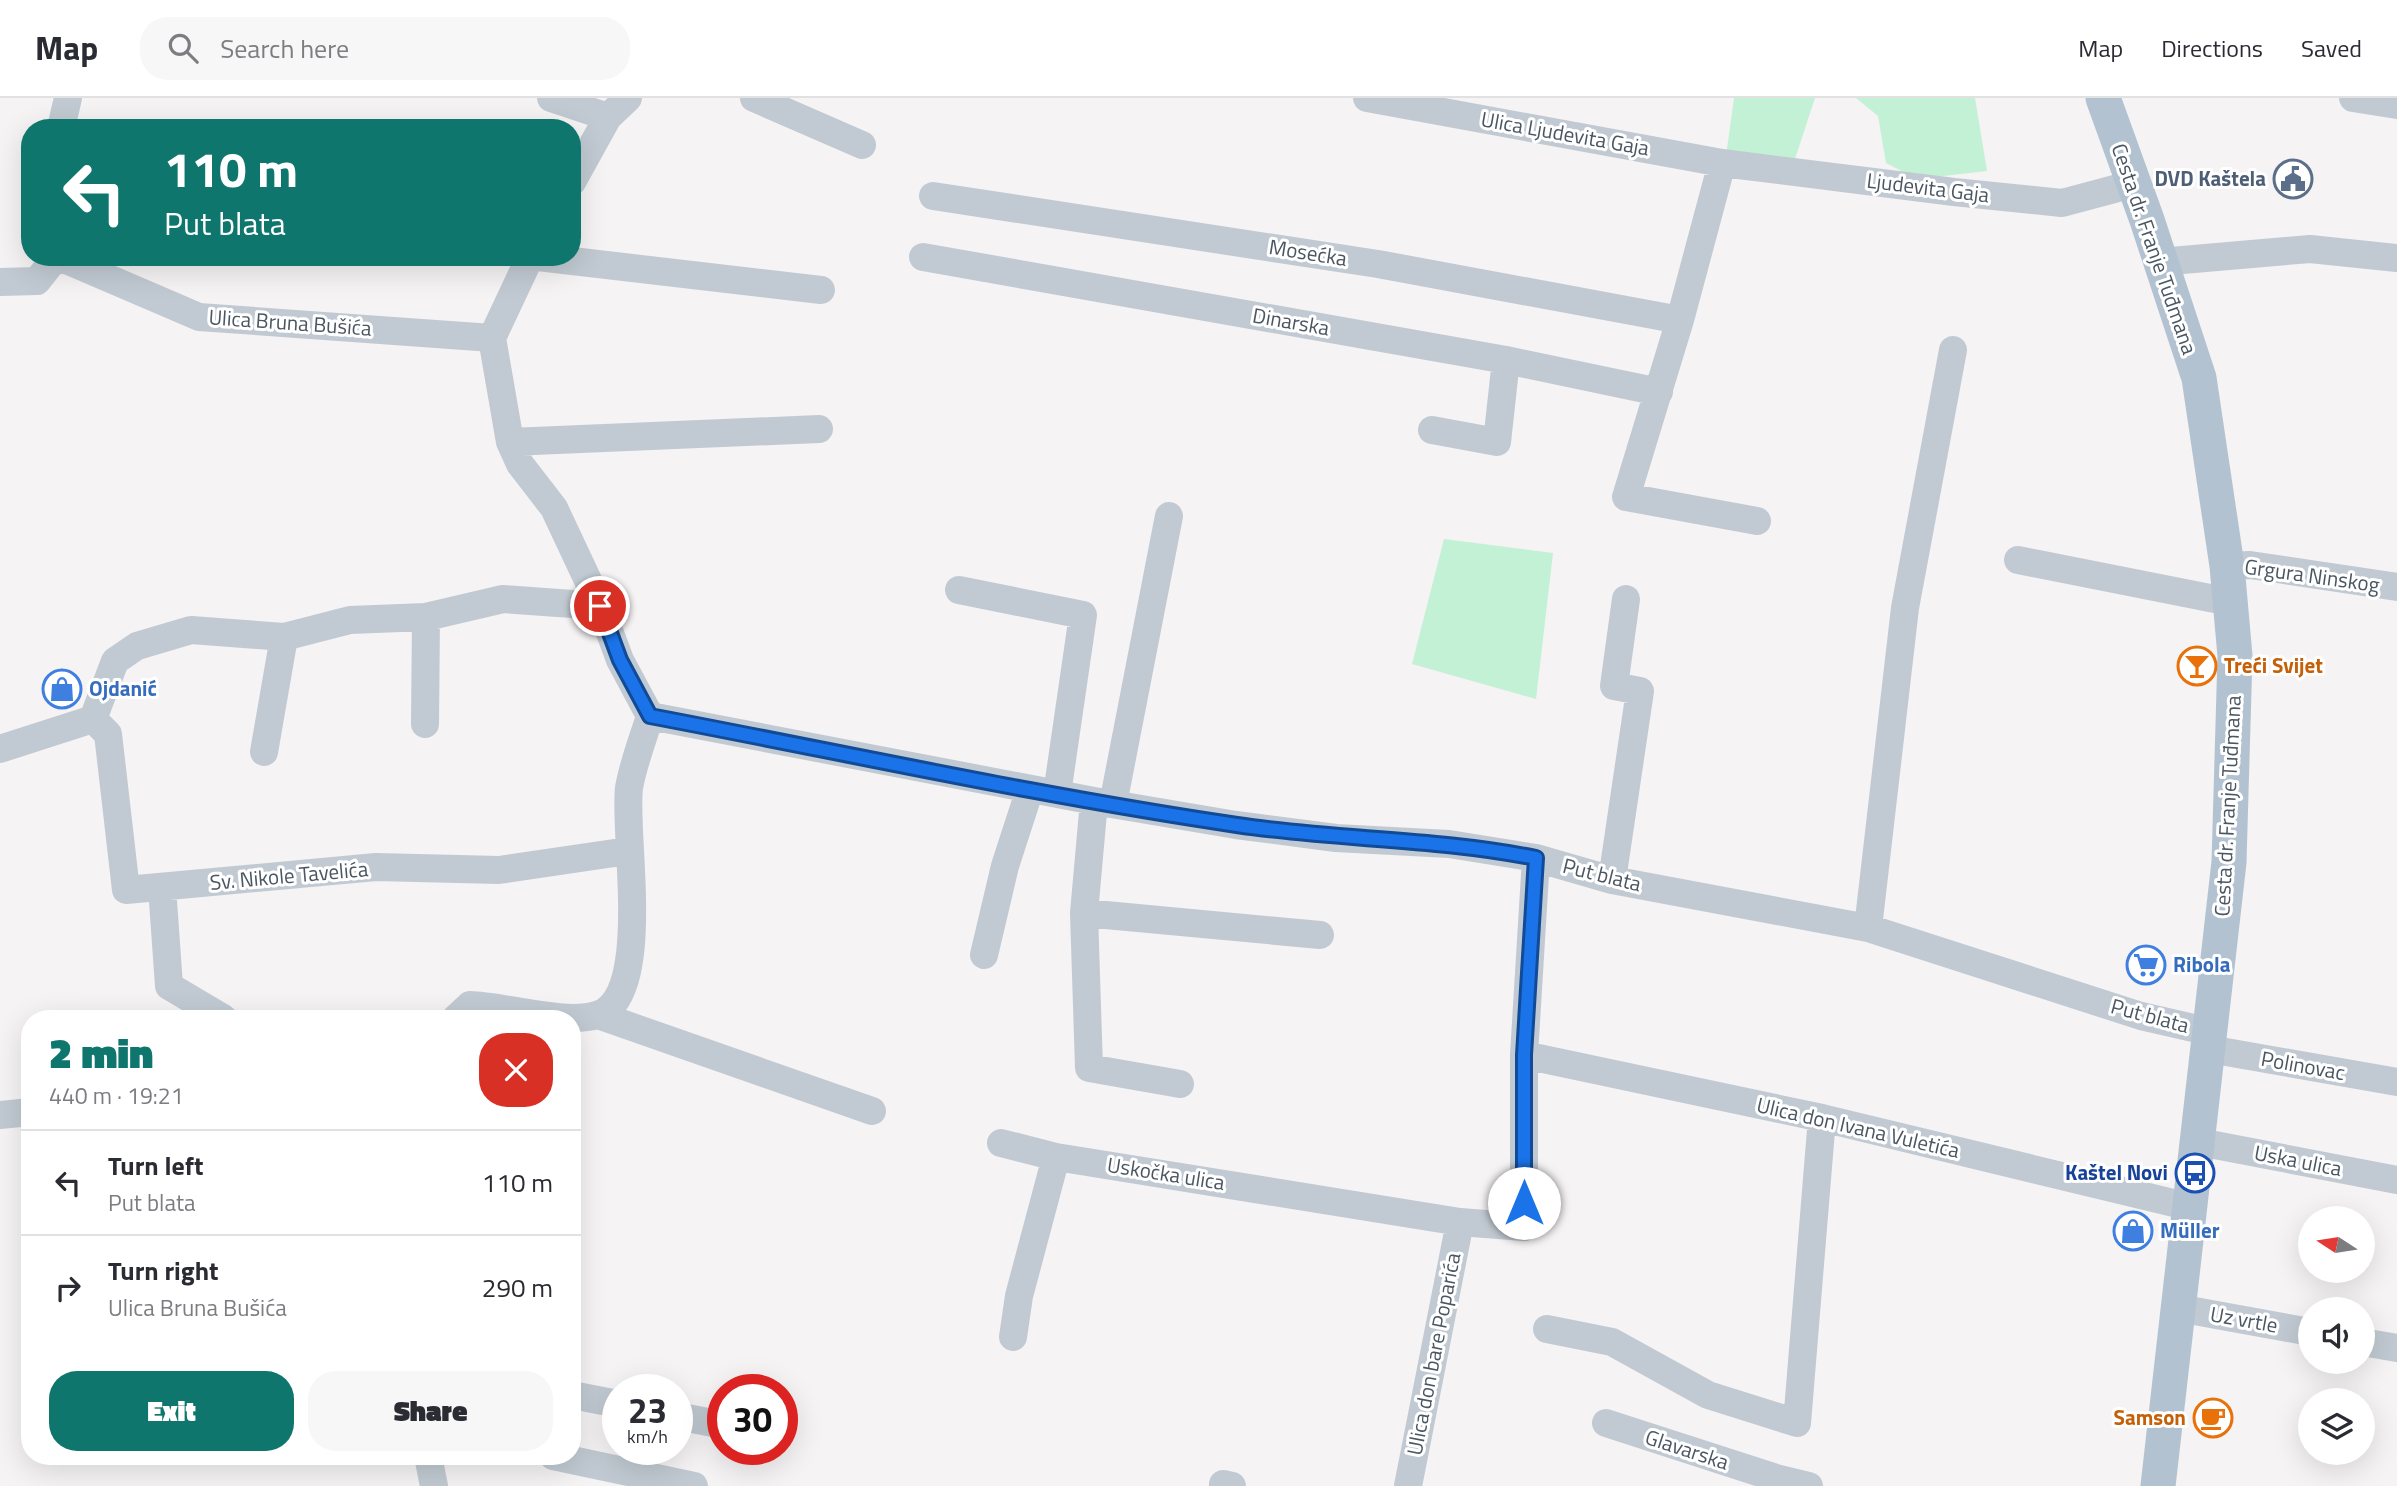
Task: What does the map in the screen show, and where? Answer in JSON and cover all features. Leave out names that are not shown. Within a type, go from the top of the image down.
[{"type":"main road","name":"Cesta dr. Franje Tuđmana","points":[[2103,98],[2199,377],[2227,566],[2235,656],[2230,862],[2158,1486]]},
{"type":"street","points":[[63,119],[68,98]]},
{"type":"street","points":[[551,98],[618,107],[581,167]]},
{"type":"street","points":[[754,98],[862,145]]},
{"type":"street","name":"Ulica Ljudevita Gaja","points":[[1367,98],[1722,163]]},
{"type":"street","points":[[2353,98],[2397,105]]},
{"type":"street","points":[[1722,163],[1680,320],[1626,497],[1756,521]]},
{"type":"street","name":"Ljudevita Gaja","points":[[1722,163],[2062,202],[2133,184]]},
{"type":"street","name":"Mosećka","points":[[933,196],[1378,264],[1680,320]]},
{"type":"street","points":[[2159,262],[2310,249],[2397,258]]},
{"type":"street","name":"Dinarska","points":[[923,257],[1506,360],[1659,392]]},
{"type":"street","points":[[581,262],[821,290]]},
{"type":"street","points":[[0,282],[37,281],[50,266]]},
{"type":"street","name":"Ulica Bruna Bušića","points":[[78,266],[199,317],[492,338]]},
{"type":"street","points":[[526,266],[492,338],[510,442],[520,464],[554,508],[600,606],[620,660],[650,716],[629,787],[628,851],[633,947],[624,984],[613,1005],[598,1015]]},
{"type":"street","points":[[1868,928],[1905,608],[1953,350]]},
{"type":"street","points":[[1432,430],[1497,442],[1506,360]]},
{"type":"street","points":[[510,442],[819,429]]},
{"type":"street","points":[[1169,516],[1103,803],[1084,913],[1088,1068],[1180,1084]]},
{"type":"street","points":[[2018,560],[2230,602]]},
{"type":"street","name":"Grgura Ninskog","points":[[2227,566],[2250,565],[2397,587]]},
{"type":"street","points":[[959,590],[1083,615],[1044,791],[1004,866],[984,955]]},
{"type":"street","points":[[0,749],[93,719],[115,661],[137,646],[191,630],[284,636],[349,621],[426,617],[503,599],[600,606]]},
{"type":"street","points":[[1612,880],[1640,691],[1614,686],[1626,599]]},
{"type":"street","points":[[425,724],[426,617]]},
{"type":"street","points":[[264,752],[284,636]]},
{"type":"street","name":"Put blata","points":[[650,716],[1103,803],[1324,837],[1449,844],[1536,858],[1612,880],[1868,928],[2210,1041]]},
{"type":"street","name":"Sv. Nikole Tavelića","points":[[93,719],[108,734],[126,890],[376,867],[499,870],[628,851]]},
{"type":"street","points":[[1524,1055],[1536,858]]},
{"type":"street","points":[[162,887],[169,986],[210,1010]]},
{"type":"street","points":[[1084,913],[1320,935]]},
{"type":"street","points":[[465,1010],[470,1005],[518,1010]]},
{"type":"street","points":[[581,1016],[598,1015],[872,1111]]},
{"type":"street","name":"Polinovac","points":[[2210,1041],[2397,1082]]},
{"type":"street","name":"Ulica don Ivana Vuletića","points":[[1524,1055],[1822,1118],[2190,1207]]},
{"type":"street","name":"Uskočka ulica","points":[[1001,1143],[1056,1157],[1460,1222],[1524,1227],[1524,1055]]},
{"type":"street","points":[[0,1115],[21,1113]]},
{"type":"street","points":[[1547,1329],[1612,1342],[1708,1395],[1797,1423],[1822,1118]]},
{"type":"street","name":"Uska ulica","points":[[2199,1142],[2397,1180]]},
{"type":"street","points":[[1013,1337],[1019,1296],[1056,1157]]},
{"type":"street","name":"Ulica don bare Poparića","points":[[1408,1486],[1460,1222]]},
{"type":"street","name":"Uz vrtle","points":[[2178,1308],[2298,1330]]},
{"type":"street","points":[[2375,1344],[2397,1348]]},
{"type":"street","points":[[581,1397],[602,1401]]},
{"type":"street","name":"Glavarska","points":[[1606,1423],[1776,1478],[1809,1486]]},
{"type":"street","points":[[581,1462],[694,1486]]},
{"type":"street","points":[[430,1465],[434,1486]]},
{"type":"green space","points":[[1734,98],[1815,98],[1795,159],[1726,156]]},
{"type":"green space","points":[[1856,98],[1975,98],[1987,171],[1917,179],[1886,163],[1878,116]]},
{"type":"green space","points":[[1444,539],[1553,553],[1536,699],[1412,664]]},
{"type":"place","name":"DVD Kaštela","points":[[2293,179]]},
{"type":"place","name":"Treći Svijet","points":[[2197,666]]},
{"type":"place","name":"Ojdanić","points":[[62,689]]},
{"type":"place","name":"Ribola","points":[[2146,965]]},
{"type":"place","name":"Kaštel Novi","points":[[2195,1173]]},
{"type":"place","name":"Müller","points":[[2133,1231]]},
{"type":"place","name":"Samson","points":[[2213,1418]]},
{"type":"route","points":[[600,606],[620,660],[650,716],[1094,801],[1236,825],[1336,838],[1449,844],[1536,858],[1524,1055],[1524,1203]]}]
